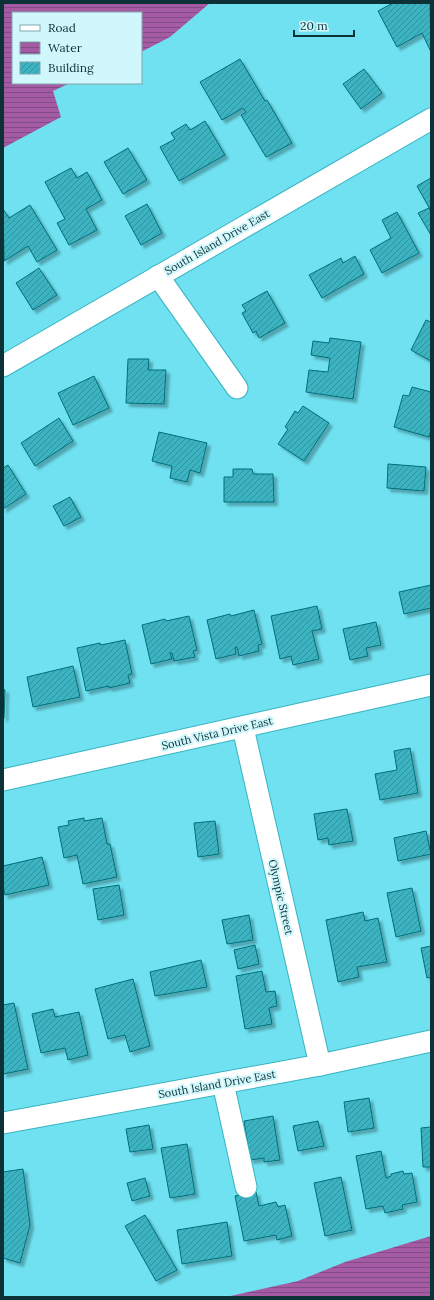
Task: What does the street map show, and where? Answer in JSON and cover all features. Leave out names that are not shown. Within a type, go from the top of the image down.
[{"type":"street","name":"South Island Drive East","points":[[3,366],[431,119]]},
{"type":"street","points":[[158,276],[237,388]]},
{"type":"street","name":"South Vista Drive East","points":[[3,780],[431,685]]},
{"type":"street","name":"Olympic Street","points":[[242,728],[320,1065]]},
{"type":"street","name":"South Island Drive East","points":[[3,1123],[320,1065],[431,1041]]},
{"type":"street","points":[[223,1083],[246,1187]]},
{"type":"water","points":[[3,3],[210,3],[170,37],[142,51],[142,12],[12,12],[12,84],[68,84],[53,91],[61,117],[3,148]]},
{"type":"water","points":[[431,1236],[431,1297],[226,1297],[298,1281],[345,1262]]},
{"type":"building","points":[[393,3],[430,3],[431,52],[422,33],[397,47],[378,11]]},
{"type":"building","points":[[240,59],[265,101],[267,100],[292,143],[266,157],[241,115],[246,112],[243,108],[222,120],[200,82]]},
{"type":"building","points":[[364,69],[382,93],[361,109],[343,84]]},
{"type":"building","points":[[205,121],[225,155],[179,181],[160,147],[175,139],[171,133],[186,124],[190,130]]},
{"type":"building","points":[[128,148],[147,180],[123,194],[104,162]]},
{"type":"building","points":[[71,168],[77,178],[87,172],[102,200],[86,209],[97,230],[69,245],[57,223],[65,219],[45,182]]},
{"type":"building","points":[[431,178],[431,211],[417,186]]},
{"type":"building","points":[[147,204],[162,233],[141,245],[125,216]]},
{"type":"building","points":[[30,205],[57,250],[37,262],[28,246],[4,261],[3,209],[9,218]]},
{"type":"building","points":[[429,208],[431,212],[431,235],[418,213]]},
{"type":"building","points":[[397,212],[419,253],[382,273],[370,250],[391,238],[382,220]]},
{"type":"building","points":[[355,256],[364,274],[322,298],[309,275],[341,258],[343,263]]},
{"type":"building","points":[[39,268],[57,295],[33,310],[16,283]]},
{"type":"building","points":[[267,291],[285,323],[259,338],[256,331],[253,333],[242,313],[246,311],[242,305]]},
{"type":"building","points":[[426,320],[431,322],[431,361],[411,350]]},
{"type":"building","points":[[330,338],[361,342],[353,399],[306,392],[309,370],[328,372],[330,358],[311,355],[313,341],[329,343]]},
{"type":"building","points":[[128,359],[149,359],[148,370],[166,370],[164,404],[126,403]]},
{"type":"building","points":[[94,376],[109,408],[73,425],[58,393]]},
{"type":"building","points":[[412,387],[431,392],[431,430],[429,437],[394,427],[403,395],[409,396]]},
{"type":"building","points":[[303,406],[329,423],[304,461],[278,444],[288,429],[285,427],[295,411],[298,413]]},
{"type":"building","points":[[59,418],[73,441],[35,466],[21,443]]},
{"type":"building","points":[[159,432],[207,443],[200,473],[190,470],[187,482],[170,478],[172,466],[152,461]]},
{"type":"building","points":[[388,464],[426,467],[424,491],[387,488]]},
{"type":"building","points":[[8,465],[26,494],[3,509],[3,468]]},
{"type":"building","points":[[233,469],[252,469],[253,474],[273,474],[274,502],[224,502],[224,477],[233,477]]},
{"type":"building","points":[[70,497],[81,517],[64,526],[53,506]]},
{"type":"building","points":[[431,585],[431,608],[404,614],[399,592]]},
{"type":"building","points":[[317,606],[322,629],[312,631],[319,659],[293,665],[291,656],[280,659],[271,616]]},
{"type":"building","points":[[254,610],[262,644],[258,645],[259,651],[239,656],[237,647],[235,648],[236,654],[216,659],[207,620]]},
{"type":"building","points":[[189,616],[197,650],[193,651],[195,657],[174,661],[172,653],[170,653],[172,659],[151,664],[142,625],[165,619],[166,621]]},
{"type":"building","points":[[376,622],[381,645],[366,648],[368,656],[350,660],[343,629]]},
{"type":"building","points":[[125,640],[132,674],[128,675],[130,683],[86,691],[77,648]]},
{"type":"building","points":[[73,666],[80,697],[33,707],[27,677]]},
{"type":"building","points":[[3,689],[5,690],[4,718],[3,718]]},
{"type":"building","points":[[410,748],[418,793],[380,800],[375,774],[397,770],[394,751]]},
{"type":"building","points":[[347,809],[353,841],[329,845],[328,838],[318,840],[314,814]]},
{"type":"building","points":[[84,818],[84,821],[102,818],[107,844],[110,844],[117,877],[83,884],[77,855],[64,858],[58,827],[69,825],[68,821]]},
{"type":"building","points":[[215,821],[219,854],[198,857],[194,823]]},
{"type":"building","points":[[426,831],[431,854],[398,861],[394,838]]},
{"type":"building","points":[[42,857],[49,885],[5,895],[3,886],[3,866]]},
{"type":"building","points":[[119,885],[124,915],[98,920],[93,889]]},
{"type":"building","points":[[412,888],[421,931],[396,937],[387,893]]},
{"type":"building","points":[[363,912],[365,921],[378,918],[387,962],[357,967],[359,977],[338,982],[326,920]]},
{"type":"building","points":[[249,915],[253,940],[227,944],[222,920]]},
{"type":"building","points":[[255,945],[259,964],[238,969],[234,950]]},
{"type":"building","points":[[431,946],[431,977],[427,978],[421,948]]},
{"type":"building","points":[[201,960],[207,987],[155,996],[150,972]]},
{"type":"building","points":[[262,971],[266,992],[275,991],[277,1006],[269,1008],[272,1024],[245,1029],[236,976]]},
{"type":"building","points":[[133,979],[150,1046],[130,1052],[125,1035],[108,1039],[95,989]]},
{"type":"building","points":[[14,1003],[28,1069],[3,1074],[3,1005]]},
{"type":"building","points":[[53,1009],[55,1017],[79,1012],[88,1055],[68,1060],[65,1048],[41,1053],[32,1014]]},
{"type":"building","points":[[369,1098],[374,1128],[348,1132],[344,1102]]},
{"type":"building","points":[[273,1116],[280,1160],[264,1162],[264,1158],[250,1160],[244,1121]]},
{"type":"building","points":[[318,1121],[324,1146],[298,1151],[293,1126]]},
{"type":"building","points":[[149,1125],[153,1149],[130,1152],[126,1129]]},
{"type":"building","points":[[431,1127],[431,1167],[423,1167],[421,1128]]},
{"type":"building","points":[[187,1144],[195,1194],[170,1198],[161,1148]]},
{"type":"building","points":[[381,1151],[386,1178],[391,1176],[391,1174],[403,1171],[404,1174],[412,1173],[417,1202],[402,1205],[403,1209],[385,1213],[383,1206],[366,1209],[356,1156]]},
{"type":"building","points":[[23,1169],[30,1225],[20,1263],[3,1258],[3,1172]]},
{"type":"building","points":[[341,1177],[352,1230],[325,1236],[314,1183]]},
{"type":"building","points":[[145,1178],[150,1196],[132,1201],[127,1183]]},
{"type":"building","points":[[256,1192],[259,1206],[276,1202],[278,1207],[285,1205],[292,1236],[277,1240],[276,1235],[244,1241],[235,1196]]},
{"type":"building","points":[[145,1215],[177,1270],[156,1281],[125,1226]]},
{"type":"building","points":[[227,1222],[232,1256],[182,1264],[177,1230]]}]
